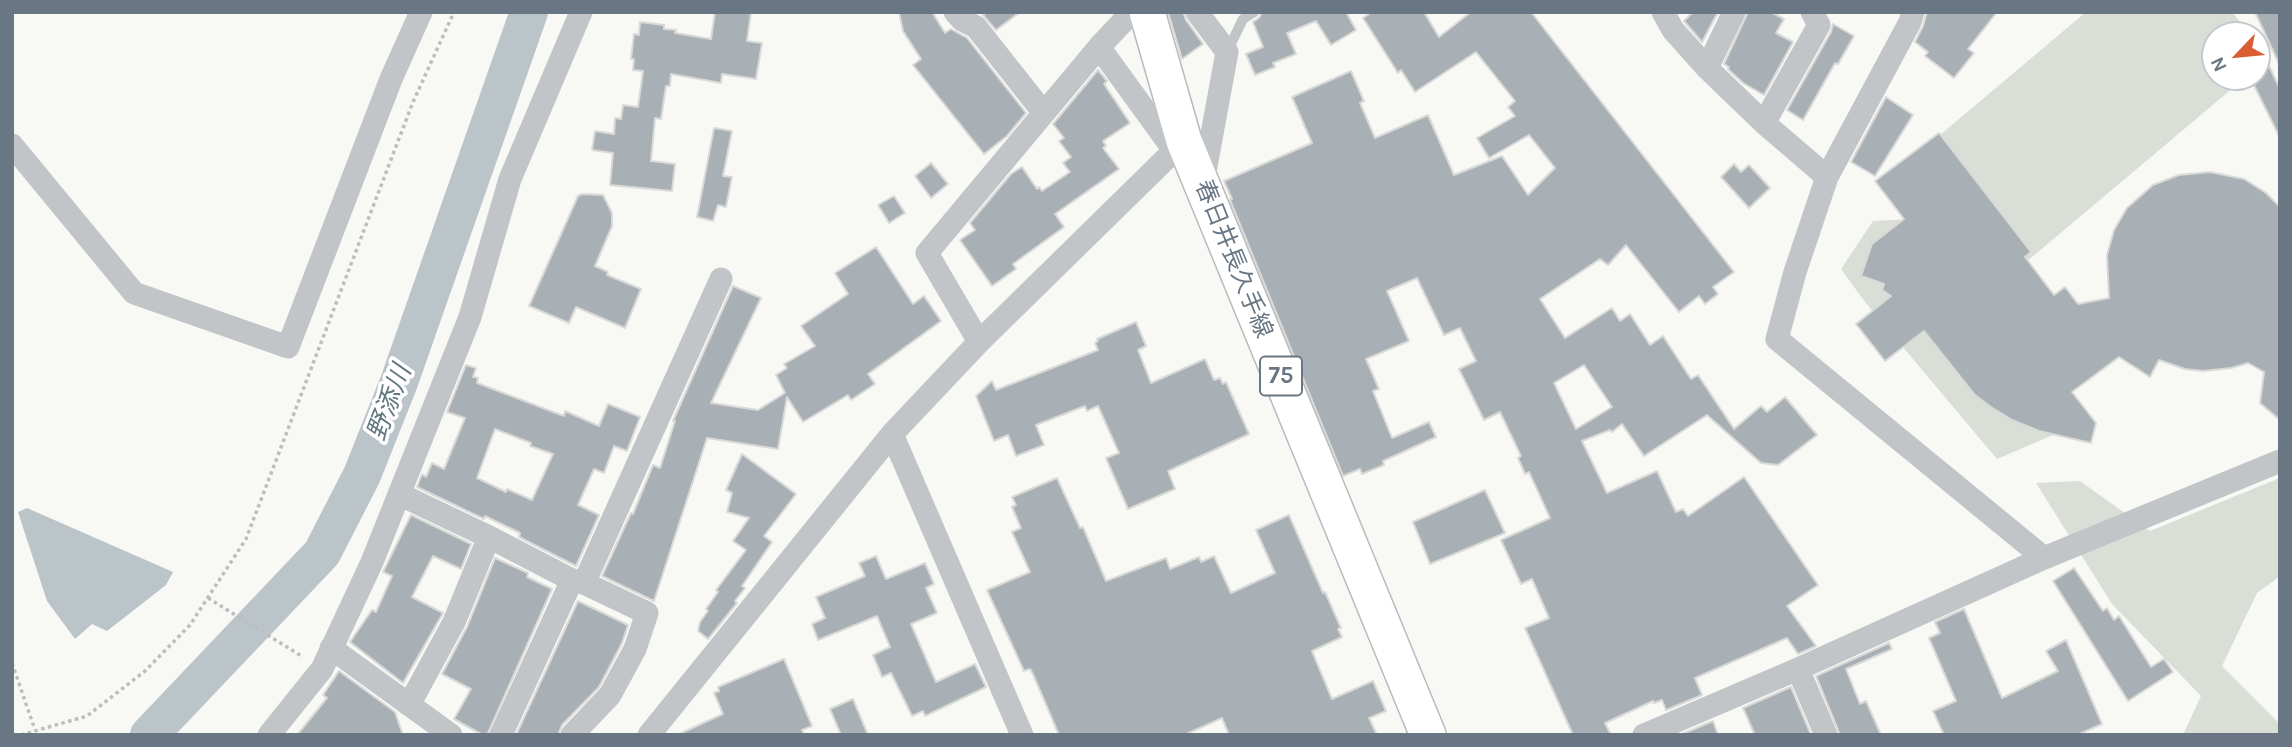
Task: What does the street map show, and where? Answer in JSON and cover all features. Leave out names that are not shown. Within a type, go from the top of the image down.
[{"type":"main road","name":"春日井長久手線","points":[[1147,12],[1179,145],[1203,186],[1428,735]]},
{"type":"street","points":[[12,145],[134,293],[288,347],[391,79],[421,12]]},
{"type":"street","points":[[269,735],[327,659],[372,562],[470,317],[510,179],[581,12]]},
{"type":"street","points":[[955,12],[962,20],[976,27],[1043,112]]},
{"type":"street","points":[[979,342],[927,253],[1043,112],[1132,12]]},
{"type":"street","points":[[1197,12],[1227,52],[1203,186]]},
{"type":"street","points":[[1662,12],[1673,30],[1707,68],[1828,177]]},
{"type":"street","points":[[1707,68],[1734,12]]},
{"type":"street","points":[[1764,122],[1819,25],[1812,12]]},
{"type":"street","points":[[1913,12],[1828,177],[1777,339],[2045,558]]},
{"type":"street","points":[[654,732],[683,692],[892,434],[979,342],[1179,145],[1099,47]]},
{"type":"street","points":[[501,735],[578,581],[721,279]]},
{"type":"street","points":[[892,434],[1022,735]]},
{"type":"street","points":[[1644,735],[2045,558],[2280,461]]},
{"type":"street","points":[[399,494],[647,613],[635,649],[610,695],[572,735]]},
{"type":"street","points":[[409,705],[454,622],[489,537]]},
{"type":"street","points":[[327,659],[409,705],[451,735]]},
{"type":"street","points":[[1798,669],[1826,735]]},
{"type":"lane","points":[[1227,52],[1243,19],[1254,12]]},
{"type":"path","points":[[21,735],[87,716],[145,671],[191,625],[246,539],[413,102],[454,12]]},
{"type":"path","points":[[208,598],[327,659]]},
{"type":"path","points":[[12,663],[36,731]]},
{"type":"shaded area","points":[[2086,12],[2232,12],[2239,21],[2201,21],[2201,91],[2229,91],[2025,263],[1927,146]]},
{"type":"shaded area","points":[[1931,218],[2060,432],[1997,459],[1865,302],[1841,269],[1873,221]]},
{"type":"shaded area","points":[[2280,478],[2280,576],[2257,593],[2222,666],[2280,724],[2280,735],[2183,735],[2201,696],[2112,604],[2036,483],[2080,481],[2150,531]]},
{"type":"shaded area","points":[[27,508],[173,572],[166,585],[107,631],[92,624],[75,639],[47,601],[18,512]]},
{"type":"building","points":[[715,12],[751,12],[747,41],[762,43],[756,79],[722,74],[721,83],[671,74],[670,86],[666,86],[661,119],[655,118],[651,161],[675,164],[672,191],[610,185],[613,153],[592,150],[595,131],[614,134],[615,118],[621,119],[623,105],[638,107],[643,71],[633,70],[634,59],[631,59],[634,34],[639,35],[640,22],[664,25],[664,29],[676,30],[675,33],[711,39]]},
{"type":"building","points":[[899,12],[932,12],[945,33],[951,29],[967,38],[1026,113],[1007,136],[984,154],[913,65],[921,59],[903,31]]},
{"type":"building","points":[[988,12],[1020,12],[996,30],[983,15]]},
{"type":"building","points":[[1168,12],[1183,12],[1203,44],[1182,59]]},
{"type":"building","points":[[1262,12],[1346,12],[1356,30],[1331,45],[1316,21],[1287,33],[1296,54],[1273,63],[1275,67],[1255,75],[1246,54],[1263,47],[1253,22]]},
{"type":"building","points":[[1372,12],[1424,12],[1439,37],[1471,12],[1531,12],[1734,272],[1713,287],[1718,294],[1705,304],[1699,296],[1679,312],[1626,245],[1608,265],[1600,259],[1540,299],[1565,338],[1612,308],[1620,321],[1630,314],[1650,345],[1663,336],[1691,379],[1698,375],[1734,429],[1761,406],[1767,412],[1785,397],[1817,435],[1778,465],[1761,463],[1707,415],[1644,456],[1622,424],[1612,432],[1610,430],[1582,441],[1607,493],[1657,471],[1676,512],[1683,509],[1688,516],[1744,477],[1818,585],[1787,606],[1816,646],[1798,654],[1787,638],[1695,678],[1702,695],[1666,710],[1662,700],[1653,701],[1605,723],[1611,735],[1573,735],[1525,628],[1549,618],[1532,579],[1521,584],[1501,540],[1550,518],[1529,472],[1525,474],[1518,458],[1521,456],[1500,412],[1484,420],[1459,369],[1476,361],[1460,328],[1444,335],[1417,278],[1387,291],[1409,341],[1366,359],[1379,389],[1373,391],[1392,438],[1429,422],[1436,437],[1383,461],[1384,465],[1362,474],[1360,469],[1343,476],[1224,181],[1312,143],[1292,97],[1351,71],[1364,101],[1360,103],[1375,138],[1428,115],[1454,175],[1502,156],[1528,195],[1555,168],[1529,135],[1489,158],[1477,138],[1515,116],[1508,107],[1515,101],[1476,52],[1415,92],[1401,70],[1398,73],[1363,18]],"holes":[[[1584,365],[1612,407],[1576,429],[1554,383]]]},
{"type":"building","points":[[1693,12],[1718,12],[1702,42],[1684,21]]},
{"type":"building","points":[[1748,12],[1771,12],[1784,19],[1776,33],[1793,42],[1764,95],[1743,83],[1724,64]]},
{"type":"building","points":[[1927,12],[1997,12],[1968,49],[1974,53],[1954,78],[1925,56],[1928,52],[1915,42]]},
{"type":"building","points":[[2255,12],[2280,12],[2280,66],[2271,47],[2271,21],[2259,21]]},
{"type":"building","points":[[1833,24],[1854,36],[1838,64],[1835,63],[1803,120],[1787,110]]},
{"type":"building","points":[[1098,70],[1130,123],[1103,141],[1106,146],[1103,148],[1119,169],[1055,214],[1064,227],[1013,264],[1016,269],[992,286],[960,240],[975,230],[970,223],[1011,174],[1022,167],[1037,189],[1039,187],[1042,191],[1070,172],[1063,163],[1071,157],[1059,141],[1064,138],[1053,124]]},
{"type":"building","points":[[2271,70],[2280,89],[2280,138],[2257,91],[2271,91]]},
{"type":"building","points":[[1886,97],[1913,115],[1875,176],[1851,162]]},
{"type":"building","points":[[714,128],[732,131],[723,176],[732,177],[726,207],[718,205],[713,221],[697,217]]},
{"type":"building","points":[[1939,133],[2031,252],[2025,257],[2054,295],[2065,287],[2078,304],[2109,298],[2107,255],[2114,230],[2127,208],[2153,185],[2179,175],[2210,172],[2244,179],[2266,193],[2280,207],[2280,420],[2260,403],[2264,372],[2248,363],[2203,371],[2185,369],[2159,360],[2150,377],[2119,357],[2072,392],[2096,423],[2091,443],[2039,431],[2012,420],[1991,407],[1975,395],[1924,331],[1885,361],[1856,324],[1891,296],[1882,290],[1884,284],[1861,276],[1872,244],[1904,219],[1875,181]]},
{"type":"building","points":[[931,163],[948,184],[931,198],[915,176]]},
{"type":"building","points":[[1734,164],[1741,172],[1749,165],[1770,188],[1749,208],[1721,177]]},
{"type":"building","points":[[603,195],[612,213],[612,226],[595,266],[608,272],[607,275],[641,289],[625,328],[576,307],[569,323],[529,306],[578,196]]},
{"type":"building","points":[[894,196],[905,213],[889,223],[878,205]]},
{"type":"building","points":[[876,247],[913,304],[924,296],[941,321],[868,374],[875,384],[851,400],[848,395],[803,422],[787,397],[778,449],[707,438],[654,601],[602,576],[631,513],[633,514],[653,465],[660,468],[673,421],[733,286],[761,298],[711,403],[758,410],[785,393],[776,375],[787,368],[784,364],[815,346],[801,326],[848,294],[835,273]]},
{"type":"building","points":[[1136,322],[1146,346],[1138,350],[1151,383],[1205,359],[1214,380],[1220,378],[1223,384],[1226,382],[1249,434],[1168,471],[1175,489],[1128,509],[1106,458],[1119,453],[1098,406],[1087,411],[1085,406],[1036,425],[1044,445],[1016,456],[1008,435],[994,441],[976,396],[992,381],[996,390],[1098,350],[1095,343],[1097,339]]},
{"type":"building","points":[[466,365],[476,368],[473,377],[478,378],[477,383],[564,416],[565,411],[599,426],[608,404],[640,417],[627,451],[614,446],[604,473],[594,469],[578,505],[599,515],[576,566],[519,537],[520,533],[417,487],[422,474],[426,477],[432,463],[444,469],[465,418],[447,412]],"holes":[[[495,429],[531,443],[530,446],[553,454],[532,500],[507,489],[506,492],[477,478]]]},
{"type":"building","points":[[742,454],[796,494],[764,536],[772,542],[742,586],[745,588],[735,601],[737,603],[708,639],[698,631],[700,622],[718,592],[716,590],[746,550],[733,541],[749,518],[727,512],[732,493],[726,490]]},
{"type":"building","points":[[1057,478],[1080,528],[1083,527],[1106,581],[1166,558],[1170,569],[1199,557],[1201,562],[1214,556],[1231,593],[1275,573],[1256,530],[1289,515],[1341,628],[1338,629],[1342,637],[1312,651],[1332,699],[1373,681],[1386,711],[1369,718],[1377,735],[1229,735],[1222,718],[1184,735],[1059,735],[1033,674],[1030,669],[1024,671],[987,590],[1030,572],[1012,532],[1021,528],[1012,507],[1016,505],[1012,497]]},
{"type":"building","points":[[1485,490],[1505,533],[1430,564],[1413,522]]},
{"type":"building","points":[[411,515],[471,544],[461,569],[433,556],[412,597],[443,613],[403,683],[350,642],[372,610],[376,612],[392,576],[383,572]]},
{"type":"building","points":[[876,556],[886,579],[925,563],[934,584],[926,588],[937,613],[911,624],[936,682],[975,664],[986,687],[925,716],[923,711],[912,716],[891,673],[882,677],[873,655],[890,647],[877,616],[818,640],[812,624],[825,618],[816,597],[865,576],[859,563]]},
{"type":"building","points":[[495,558],[528,573],[527,577],[552,589],[488,733],[483,735],[454,719],[471,689],[442,674],[467,627]]},
{"type":"building","points":[[2074,568],[2103,611],[2107,608],[2114,620],[2119,616],[2151,667],[2164,659],[2173,672],[2128,701],[2053,581]]},
{"type":"building","points":[[578,601],[628,625],[622,643],[599,687],[562,725],[558,735],[518,735],[517,733]]},
{"type":"building","points":[[1964,609],[2002,698],[2058,671],[2046,651],[2066,640],[2102,724],[2077,735],[1944,735],[1933,711],[1956,701],[1929,638],[1940,633],[1935,622]]},
{"type":"building","points":[[1889,643],[1892,649],[1846,669],[1860,704],[1866,701],[1881,735],[1840,735],[1816,676]]},
{"type":"building","points":[[784,659],[812,726],[802,730],[804,735],[677,735],[723,714],[714,693],[719,691],[718,687]]},
{"type":"building","points":[[339,671],[395,712],[403,735],[297,735],[327,698],[323,695]]},
{"type":"building","points":[[1791,687],[1811,735],[1755,735],[1743,708]]},
{"type":"building","points":[[853,699],[868,735],[841,735],[830,709]]},
{"type":"building","points":[[1713,721],[1718,735],[1680,735]]},
{"type":"waterway","name":"野添川","points":[[149,735],[322,553],[362,475],[399,382],[529,12]]}]
